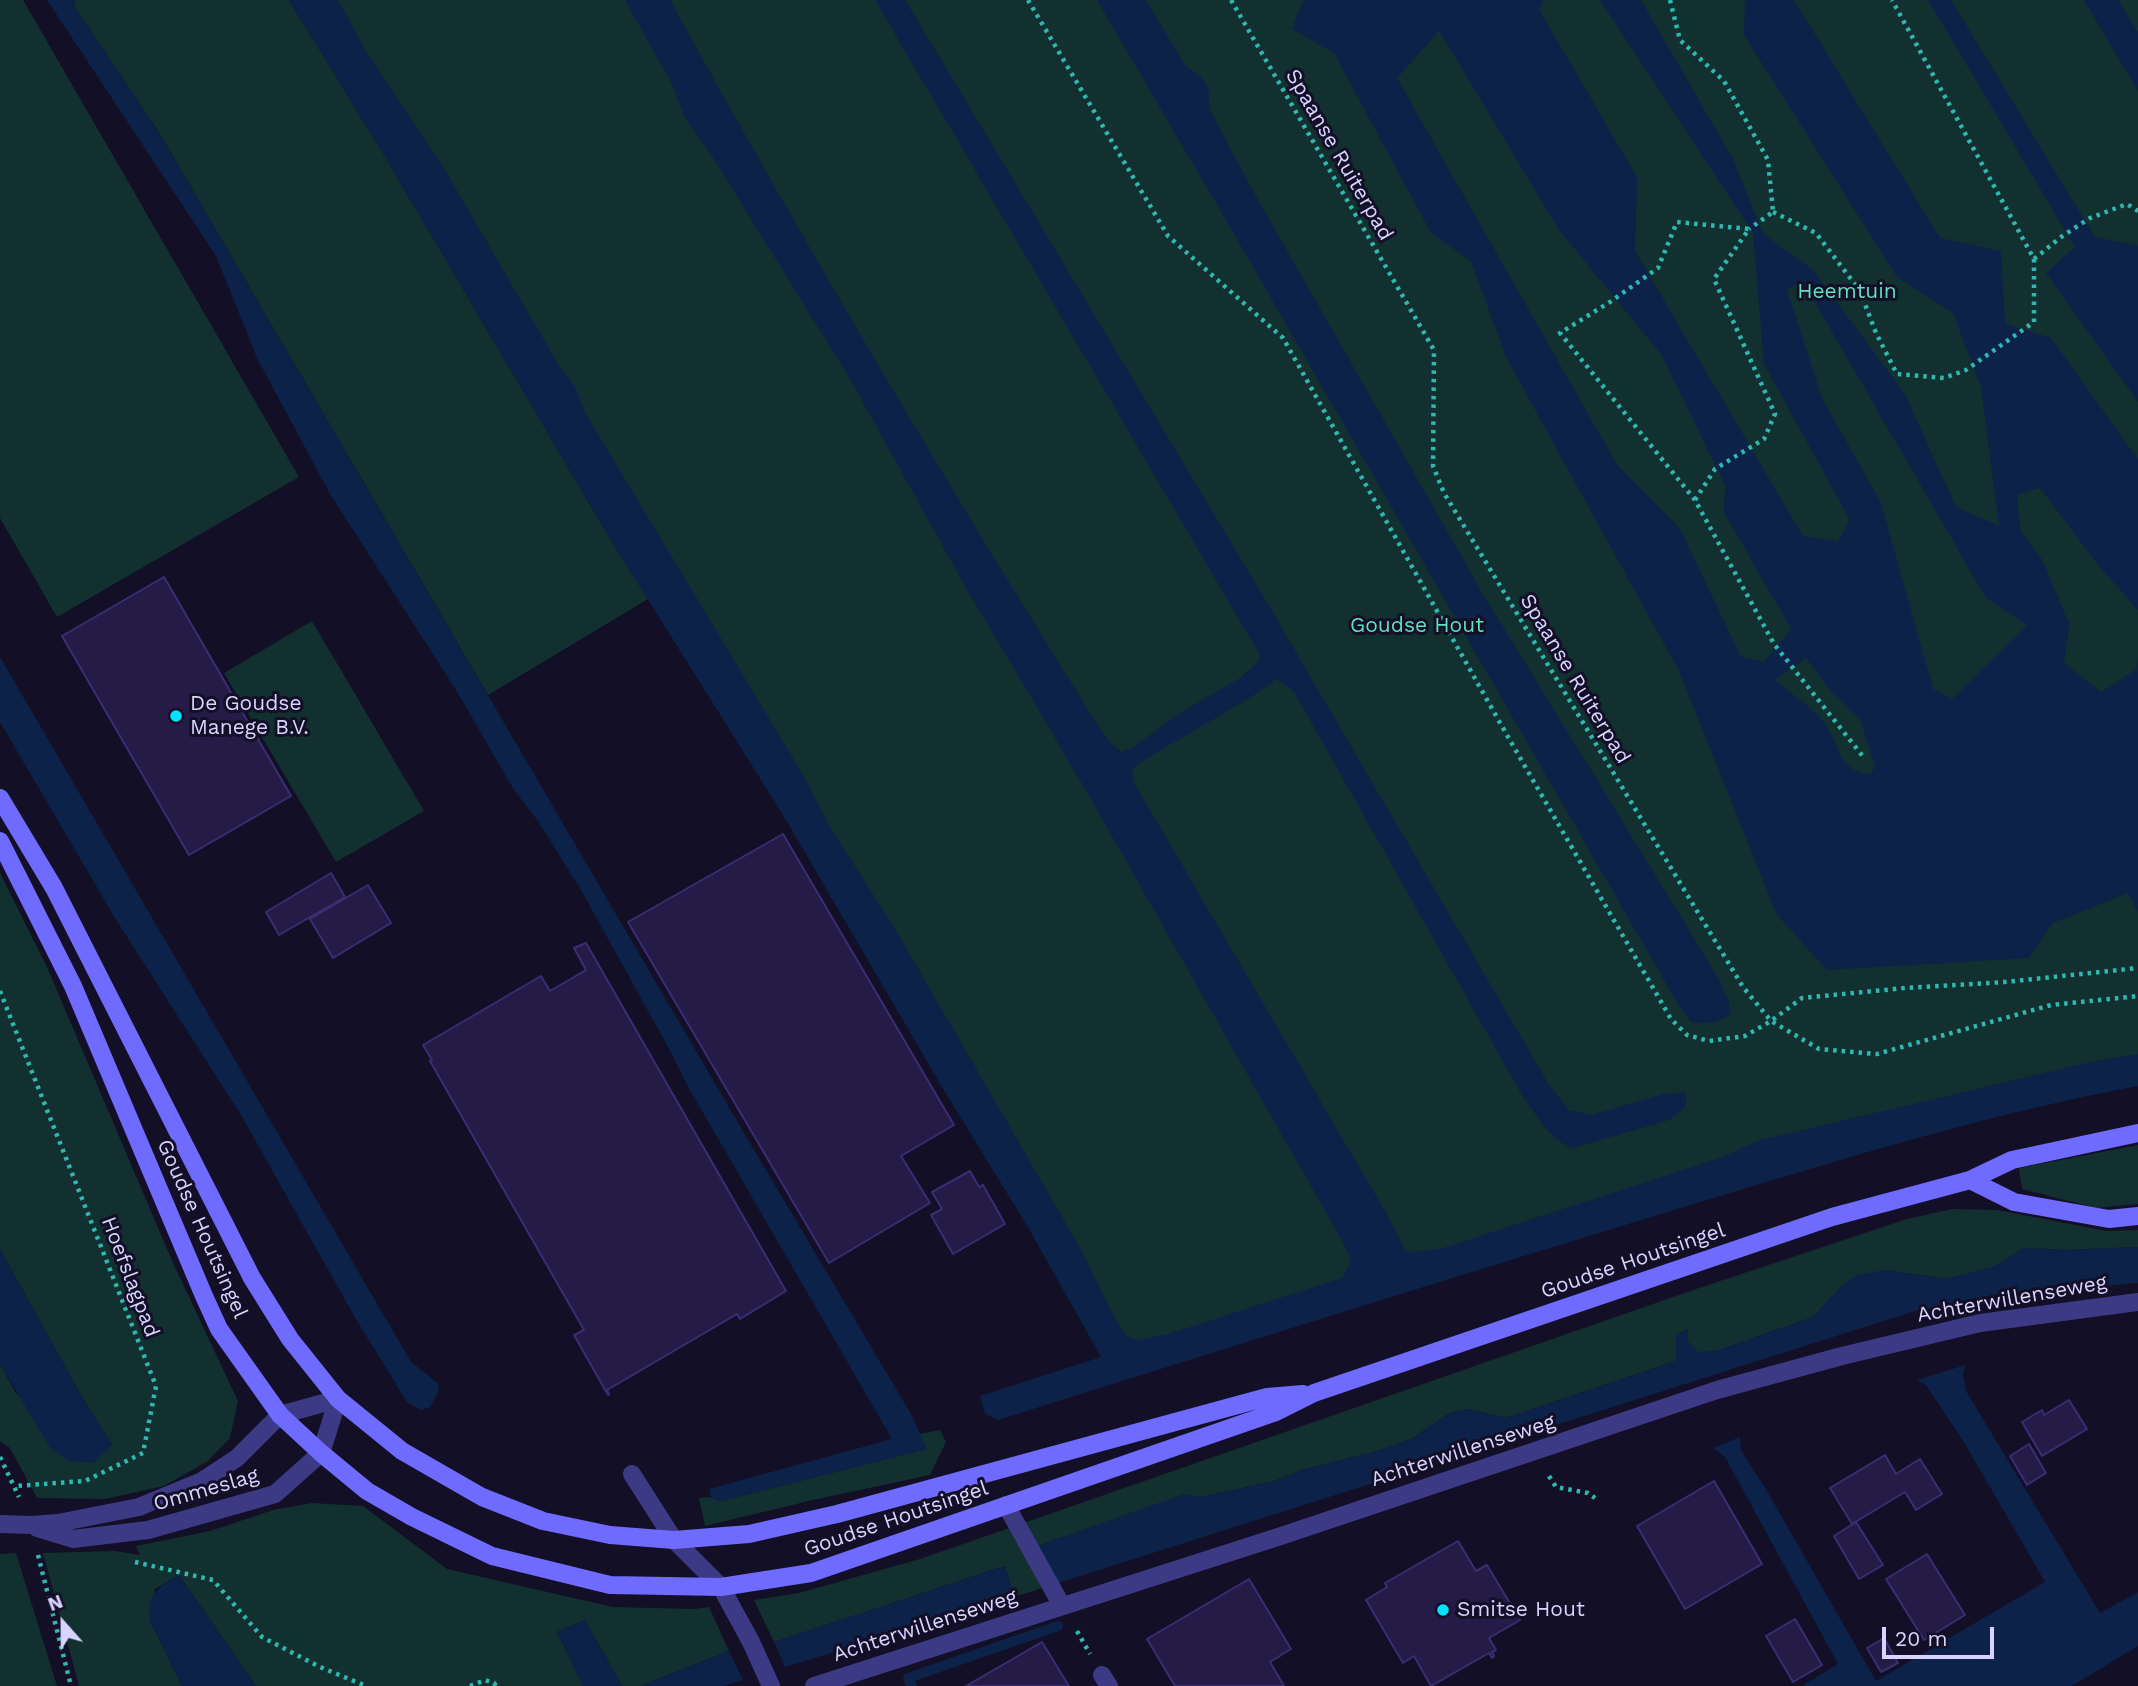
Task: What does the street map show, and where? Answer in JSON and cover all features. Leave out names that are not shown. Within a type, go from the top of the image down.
[{"type":"main road","name":"Goudse Houtsingel","points":[[0,798],[54,888],[252,1278],[290,1339],[338,1399],[402,1451],[482,1497],[543,1521],[610,1535],[674,1540],[749,1534],[850,1510],[1266,1396],[1314,1393]]},
{"type":"main road","name":"Goudse Houtsingel","points":[[0,841],[73,986],[219,1329],[280,1415],[367,1491],[412,1517],[492,1556],[610,1585],[722,1587],[811,1573],[1276,1412],[1314,1393],[1832,1217],[1970,1180],[2012,1160],[2138,1133]]},
{"type":"main road","points":[[1970,1180],[2014,1202],[2109,1219],[2138,1216]]},
{"type":"street","name":"Achterwillenseweg","points":[[814,1686],[1717,1390],[1980,1323],[2138,1302]]},
{"type":"street","name":"Ommeslag","points":[[0,1524],[58,1523],[139,1507],[202,1481],[237,1458],[280,1415],[338,1399]]},
{"type":"street","points":[[321,1453],[338,1399]]},
{"type":"street","name":"Ommeslag","points":[[30,1525],[73,1539],[148,1530],[275,1494],[321,1453]]},
{"type":"street","points":[[632,1474],[674,1540],[722,1587],[770,1684]]},
{"type":"street","points":[[1006,1505],[1062,1606]]},
{"type":"path","points":[[1028,0],[1168,236],[1283,338],[1671,1019],[1688,1035],[1709,1041],[1745,1036],[1802,998],[2005,982],[2138,968]]},
{"type":"path","name":"Spaanse Ruiterpad","points":[[1231,0],[1434,350],[1433,466],[1444,493],[1742,987],[1771,1021],[1819,1049],[1877,1054],[2051,1005],[2138,996]]},
{"type":"path","points":[[1670,0],[1680,40],[1724,81],[1768,160],[1773,212]]},
{"type":"path","points":[[1773,212],[1816,233],[1860,291],[1876,333],[1897,374],[1944,378],[1966,370],[2034,322],[2034,259],[1892,0]]},
{"type":"path","points":[[2034,259],[2090,218],[2127,204],[2138,211]]},
{"type":"path","points":[[1695,500],[1715,469],[1764,439],[1775,414],[1714,278],[1749,229],[1773,212]]},
{"type":"path","points":[[1749,229],[1677,222],[1658,268],[1560,333],[1695,500],[1774,644],[1865,759]]},
{"type":"path","name":"Hoefslagpad","points":[[0,991],[156,1386],[143,1453],[85,1481],[15,1486]]},
{"type":"path","points":[[1534,1451],[1556,1488],[1588,1493],[1595,1498]]},
{"type":"path","points":[[0,1457],[30,1525],[71,1686]]},
{"type":"path","points":[[124,1560],[213,1580],[262,1636],[320,1667],[366,1686]]},
{"type":"path","points":[[1062,1606],[1106,1680]]},
{"type":"path","points":[[470,1686],[485,1680],[496,1686]]},
{"type":"green space","points":[[0,0],[23,0],[299,477],[57,617],[0,518]]},
{"type":"green space","points":[[75,0],[289,0],[648,599],[488,695],[158,131],[74,6]]},
{"type":"green space","name":"Goudse Hout","points":[[316,0],[2138,0],[2138,1067],[1126,1362]]},
{"type":"green space","points":[[312,621],[424,811],[336,862],[224,673]]},
{"type":"green space","points":[[0,873],[47,967],[173,1263],[238,1401],[230,1438],[208,1461],[164,1486],[105,1499],[37,1498],[10,1448],[0,1441],[0,1364],[16,1393],[112,1445],[79,1392],[0,1249]]},
{"type":"green space","points":[[2138,1145],[2138,1204],[2096,1208],[2022,1189],[2019,1168]]},
{"type":"green space","points":[[1952,1209],[1997,1210],[2107,1231],[2138,1230],[2138,1247],[2065,1250],[2024,1248],[1996,1266],[1947,1279],[1885,1270],[1829,1301],[1813,1317],[1717,1351],[1699,1353],[1688,1342],[1688,1329],[1676,1335],[1676,1361],[1506,1418],[1466,1409],[1448,1414],[1411,1439],[1377,1451],[1302,1470],[1274,1481],[1203,1497],[1184,1495],[1040,1545],[1055,1584],[1014,1597],[1005,1566],[774,1642],[754,1600],[799,1593],[920,1559],[1699,1288],[1907,1219]]},
{"type":"green space","points":[[940,1430],[946,1442],[930,1475],[705,1526],[699,1498],[708,1497],[721,1501],[926,1449],[920,1434]]},
{"type":"green space","points":[[312,1503],[363,1506],[447,1569],[613,1607],[709,1607],[729,1651],[640,1686],[622,1686],[585,1620],[557,1632],[583,1686],[256,1686],[179,1575],[155,1589],[150,1620],[182,1686],[79,1686],[43,1553],[115,1551],[140,1555],[136,1546],[210,1531],[273,1510]]},
{"type":"green space","points":[[16,1553],[57,1686],[0,1686],[0,1554]]},
{"type":"water","points":[[47,0],[75,0],[74,6],[158,131],[911,1414],[927,1449],[721,1501],[712,1499],[709,1489],[892,1439],[687,1085],[581,890],[538,821],[514,790],[456,690],[330,494],[257,358],[216,256]]},
{"type":"water","points":[[289,0],[338,0],[366,51],[444,168],[558,364],[576,388],[585,412],[802,773],[832,830],[897,932],[1083,1253],[1126,1336],[1138,1340],[1168,1334],[1342,1278],[1351,1261],[1345,1246],[1084,787],[965,586],[850,379],[712,156],[685,118],[673,86],[625,0],[670,0],[824,273],[985,543],[1095,721],[1111,743],[1122,752],[1180,713],[1240,678],[1259,661],[1260,655],[875,0],[905,0],[1255,582],[1548,1083],[1569,1110],[1592,1115],[1663,1094],[1685,1092],[1687,1100],[1684,1108],[1669,1120],[1573,1148],[1551,1134],[1523,1097],[1294,692],[1277,679],[1139,763],[1132,771],[1133,781],[1392,1223],[1405,1250],[1412,1252],[1440,1249],[1723,1157],[1757,1141],[2091,1062],[2138,1054],[2138,1086],[2014,1113],[1892,1145],[998,1420],[985,1414],[980,1396],[1101,1357],[1029,1229],[942,1087],[783,815],[615,547],[386,158]]},
{"type":"water","points":[[1097,0],[1146,0],[1185,65],[1202,78],[1209,91],[1209,108],[1252,189],[1483,594],[1719,979],[1731,1014],[1713,1022],[1692,1023],[1679,1006]]},
{"type":"water","points":[[1307,0],[1543,0],[1539,9],[1637,177],[1635,251],[1803,536],[1838,541],[1850,520],[1764,364],[1753,233],[1600,0],[1641,0],[1733,159],[1763,234],[1813,270],[1905,394],[1956,507],[1999,526],[1981,387],[1953,313],[1897,277],[1744,35],[1745,0],[1794,0],[1940,238],[2001,251],[2005,323],[2051,338],[2138,459],[2138,610],[2098,565],[2040,488],[2017,494],[2020,530],[2043,561],[2069,624],[2064,663],[2101,692],[2137,669],[2138,656],[2138,912],[2128,893],[2053,923],[2029,958],[1827,970],[1777,915],[1679,671],[1506,357],[1471,261],[1431,233],[1334,53],[1292,29],[1302,3]],"holes":[[[1439,31],[1559,230],[1661,354],[1725,485],[1724,512],[1791,629],[1764,662],[1741,657],[1680,529],[1616,463],[1397,78]],[[1802,280],[1986,598],[2027,625],[1952,699],[1933,689],[1881,503],[1822,398],[1787,290]],[[1806,658],[1829,689],[1860,720],[1875,766],[1871,774],[1850,767],[1822,720],[1775,680]]]},
{"type":"water","points":[[1928,0],[1951,0],[2095,237],[2138,246],[2138,402],[2046,273],[2075,247]]},
{"type":"water","points":[[2084,0],[2118,0],[2138,32],[2138,91]]},
{"type":"water","points":[[0,657],[411,1362],[439,1384],[438,1393],[430,1407],[421,1410],[407,1402],[357,1321],[241,1115],[115,918],[0,722]]},
{"type":"water","points":[[2138,1247],[2138,1283],[1994,1295],[1912,1312],[1055,1584],[1040,1545],[1184,1494],[1203,1497],[1274,1481],[1302,1470],[1377,1451],[1411,1439],[1448,1414],[1466,1409],[1506,1418],[1676,1361],[1676,1335],[1688,1329],[1688,1342],[1699,1352],[1717,1351],[1813,1317],[1843,1284],[1857,1275],[1885,1270],[1947,1279],[1995,1266],[2024,1248],[2065,1250]]},
{"type":"water","points":[[0,1249],[79,1392],[112,1445],[93,1463],[69,1461],[51,1449],[0,1364]]},
{"type":"water","points":[[1965,1365],[1963,1375],[1966,1391],[2100,1613],[2138,1592],[2138,1646],[2072,1686],[1802,1686],[1838,1664],[1725,1457],[1713,1448],[1740,1437],[1741,1450],[1876,1681],[2045,1582],[1965,1444],[1926,1385],[1917,1380]]},
{"type":"water","points":[[1005,1566],[1014,1597],[785,1667],[774,1642]]},
{"type":"water","points":[[179,1575],[256,1686],[182,1686],[150,1620],[149,1611],[155,1592]]},
{"type":"water","points":[[585,1620],[622,1686],[583,1686],[557,1631]]},
{"type":"water","points":[[729,1651],[743,1680],[723,1686],[640,1686]]},
{"type":"building","name":"De Goudse Manege B.V.","points":[[164,577],[291,796],[189,855],[62,636]]},
{"type":"building","points":[[783,834],[954,1125],[901,1156],[930,1203],[829,1263],[628,922]]},
{"type":"building","points":[[331,873],[345,897],[279,935],[266,912]]},
{"type":"building","points":[[368,885],[391,923],[333,958],[310,919]]},
{"type":"building","points":[[586,943],[786,1291],[740,1319],[737,1314],[607,1390],[608,1395],[574,1335],[584,1330],[423,1045],[541,976],[550,991],[586,970],[574,948]]},
{"type":"building","points":[[970,1171],[979,1187],[983,1185],[1005,1224],[953,1254],[931,1215],[942,1209],[932,1192]]},
{"type":"building","points":[[2069,1400],[2087,1429],[2042,1456],[2022,1422],[2042,1410],[2044,1415]]},
{"type":"building","points":[[2029,1444],[2046,1473],[2027,1485],[2010,1456]]},
{"type":"building","points":[[1885,1455],[1896,1474],[1920,1459],[1942,1494],[1916,1510],[1905,1492],[1852,1524],[1830,1488]]},
{"type":"building","points":[[1714,1481],[1762,1564],[1685,1609],[1637,1526]]},
{"type":"building","points":[[1856,1522],[1883,1565],[1859,1579],[1834,1536]]},
{"type":"building","name":"Smitse Hout","points":[[1458,1541],[1476,1571],[1487,1565],[1520,1620],[1489,1638],[1496,1650],[1492,1652],[1492,1658],[1489,1653],[1431,1686],[1414,1656],[1403,1663],[1366,1600],[1387,1587],[1385,1583]]},
{"type":"building","points":[[1927,1554],[1965,1615],[1924,1640],[1886,1579]]},
{"type":"building","points":[[1249,1579],[1291,1649],[1270,1662],[1284,1686],[1175,1686],[1147,1639]]},
{"type":"building","points":[[1795,1619],[1822,1665],[1793,1682],[1766,1636]]},
{"type":"building","points":[[1884,1638],[1898,1663],[1881,1672],[1867,1648]]},
{"type":"building","points":[[1042,1642],[1069,1686],[966,1686]]},
{"type":"waterway","points":[[912,1686],[908,1678],[1058,1626]]},
{"type":"place","name":"De Goudse Manege B.V.","points":[[176,716]]},
{"type":"place","name":"Smitse Hout","points":[[1443,1610]]},
{"type":"park label","name":"Heemtuin","points":[[1847,292]]}]
